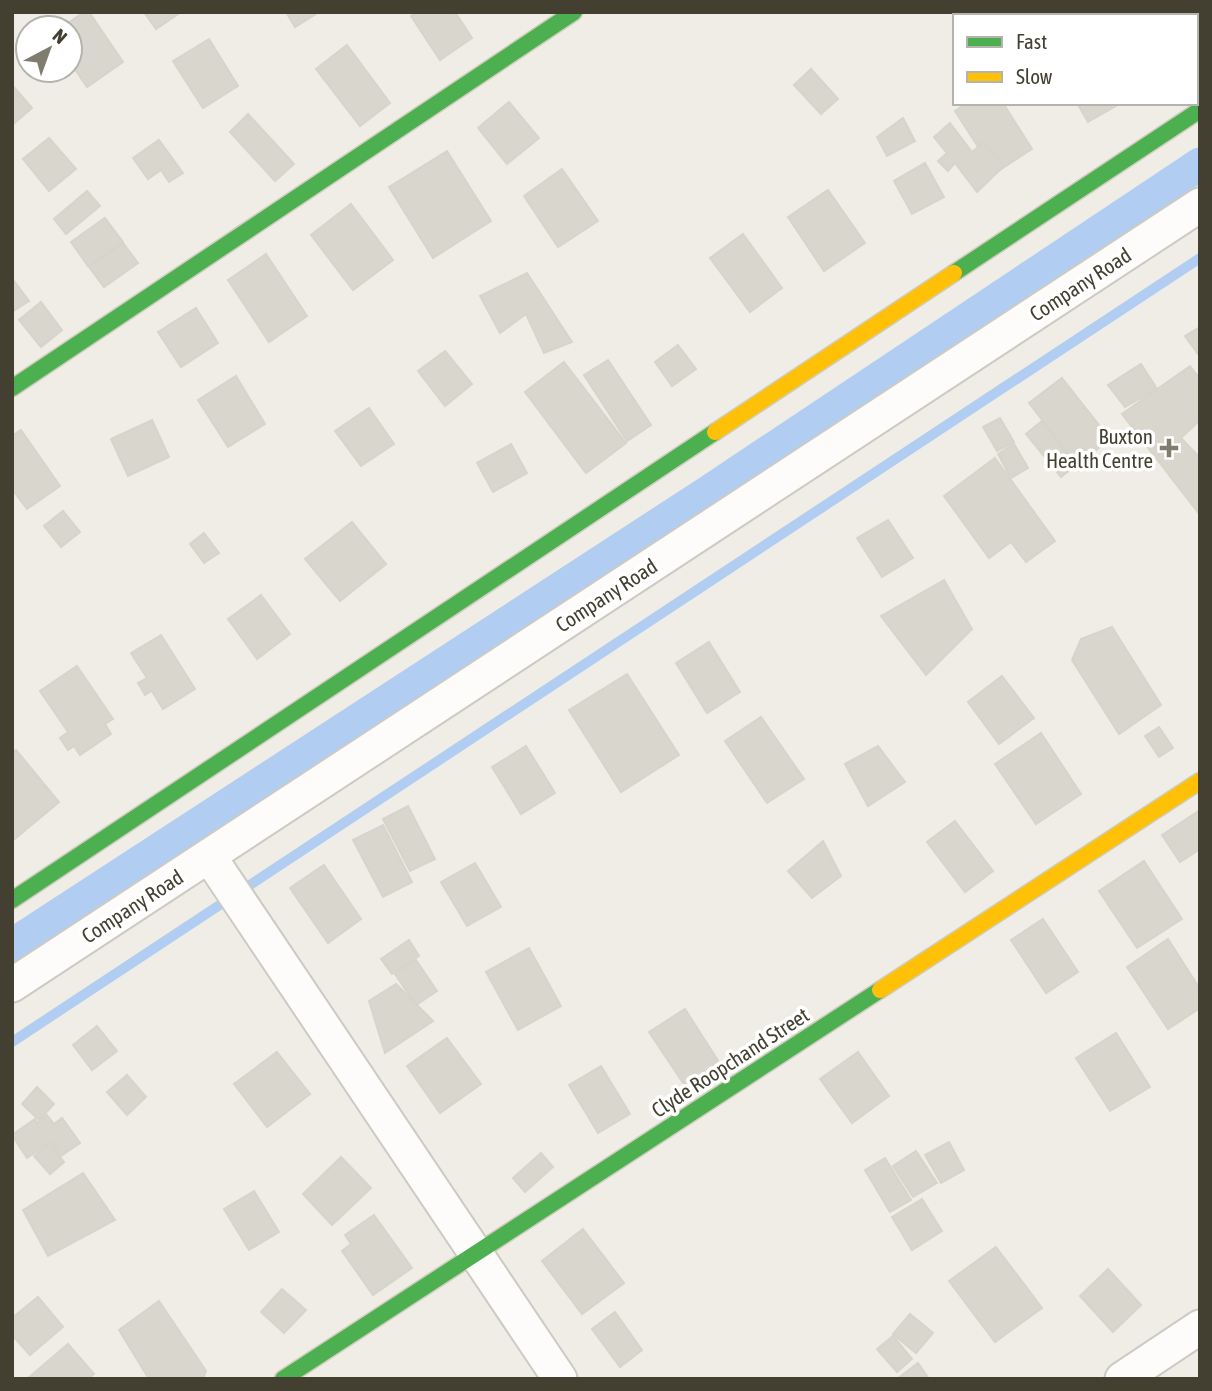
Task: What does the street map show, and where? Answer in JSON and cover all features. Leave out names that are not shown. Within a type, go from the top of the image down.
[{"type":"street","points":[[12,387],[574,12]]},
{"type":"street","points":[[12,900],[1200,110]]},
{"type":"street","name":"Company Road","points":[[12,985],[1200,205]]},
{"type":"street","name":"Clyde Roopchand Street","points":[[283,1379],[1200,781]]},
{"type":"street","points":[[209,856],[560,1379]]},
{"type":"street","points":[[1122,1379],[1200,1327]]},
{"type":"building","points":[[89,12],[123,62],[87,87],[84,83],[84,14],[81,14]]},
{"type":"building","points":[[144,12],[181,12],[156,29]]},
{"type":"building","points":[[286,12],[319,12],[295,27]]},
{"type":"building","points":[[417,12],[455,12],[472,38],[440,60],[411,16]]},
{"type":"building","points":[[209,39],[238,86],[203,108],[173,61]]},
{"type":"building","points":[[347,45],[390,103],[360,126],[316,69]]},
{"type":"building","points":[[811,69],[838,99],[821,114],[794,85]]},
{"type":"building","points":[[12,85],[32,108],[12,125]]},
{"type":"building","points":[[509,102],[539,138],[507,164],[478,128]]},
{"type":"building","points":[[964,105],[1004,105],[1032,149],[995,173],[955,111]]},
{"type":"building","points":[[1078,105],[1118,105],[1088,122]]},
{"type":"building","points":[[248,114],[294,164],[275,181],[230,132]]},
{"type":"building","points":[[903,118],[915,141],[887,156],[877,137]]},
{"type":"building","points":[[950,123],[972,152],[984,142],[1004,166],[977,192],[955,163],[948,171],[938,161],[947,153],[934,137]]},
{"type":"building","points":[[49,138],[76,169],[49,191],[23,159]]},
{"type":"building","points":[[159,140],[183,173],[169,182],[161,170],[148,179],[133,158]]},
{"type":"building","points":[[447,151],[491,221],[433,258],[389,187]]},
{"type":"building","points":[[925,163],[944,197],[912,214],[894,181]]},
{"type":"building","points":[[562,169],[598,221],[558,247],[524,196]]},
{"type":"building","points":[[828,190],[865,243],[824,271],[788,217]]},
{"type":"building","points":[[87,191],[100,206],[66,234],[54,219]]},
{"type":"building","points":[[351,204],[393,260],[353,290],[311,235]]},
{"type":"building","points":[[105,218],[123,242],[88,266],[71,242]]},
{"type":"building","points":[[743,234],[782,288],[750,312],[710,258]]},
{"type":"building","points":[[123,243],[138,263],[104,287],[89,267]]},
{"type":"building","points":[[266,254],[307,316],[269,342],[228,280]]},
{"type":"building","points":[[527,273],[572,342],[544,353],[526,314],[500,333],[480,296]]},
{"type":"building","points":[[12,278],[29,301],[12,312]]},
{"type":"building","points":[[41,302],[62,330],[41,347],[19,320]]},
{"type":"building","points":[[196,308],[218,343],[181,367],[158,332]]},
{"type":"building","points":[[1200,327],[1200,357],[1185,336]]},
{"type":"building","points":[[678,345],[696,369],[672,386],[655,362]]},
{"type":"building","points":[[445,351],[472,384],[445,406],[418,371]]},
{"type":"building","points":[[608,360],[651,425],[627,441],[584,375]]},
{"type":"building","points":[[564,362],[626,443],[586,473],[525,392]]},
{"type":"building","points":[[1141,364],[1157,389],[1125,407],[1108,385]]},
{"type":"building","name":"Buxton Health Centre","points":[[1190,366],[1200,379],[1200,424],[1198,422],[1181,438],[1200,458],[1200,515],[1122,414]]},
{"type":"building","points":[[236,376],[265,424],[228,447],[198,400]]},
{"type":"building","points":[[1062,378],[1110,439],[1077,465],[1029,403]]},
{"type":"building","points":[[369,408],[394,444],[361,466],[335,431]]},
{"type":"building","points":[[1000,418],[1014,442],[997,451],[983,427]]},
{"type":"building","points":[[152,420],[169,457],[128,476],[111,439]]},
{"type":"building","points":[[1042,421],[1076,465],[1061,477],[1026,434]]},
{"type":"building","points":[[21,430],[60,486],[27,509],[12,489],[12,436]]},
{"type":"building","points":[[511,444],[527,473],[493,492],[477,463]]},
{"type":"building","points":[[1014,444],[1028,468],[1011,478],[998,454]]},
{"type":"building","points":[[995,458],[1055,541],[1026,562],[1011,542],[989,558],[944,496]]},
{"type":"building","points":[[63,511],[80,532],[61,547],[44,526]]},
{"type":"building","points":[[888,520],[913,558],[882,577],[857,538]]},
{"type":"building","points":[[352,522],[386,564],[340,601],[305,559]]},
{"type":"building","points":[[204,533],[219,553],[204,563],[190,544]]},
{"type":"building","points":[[944,580],[972,629],[926,675],[881,616]]},
{"type":"building","points":[[261,595],[290,634],[257,659],[228,619]]},
{"type":"building","points":[[1112,627],[1161,705],[1119,734],[1072,660],[1081,639]]},
{"type":"building","points":[[161,635],[195,689],[163,709],[152,691],[145,695],[138,683],[147,678],[131,653]]},
{"type":"building","points":[[709,642],[740,692],[707,713],[676,663]]},
{"type":"building","points":[[77,666],[113,719],[105,724],[111,734],[80,755],[74,746],[68,750],[60,738],[68,732],[40,691]]},
{"type":"building","points":[[627,674],[679,755],[621,792],[569,710]]},
{"type":"building","points":[[1002,676],[1034,718],[999,744],[968,702]]},
{"type":"building","points":[[761,717],[804,779],[767,803],[725,741]]},
{"type":"building","points":[[1159,727],[1173,748],[1159,757],[1145,736]]},
{"type":"building","points":[[1041,733],[1081,794],[1036,824],[995,764]]},
{"type":"building","points":[[526,746],[555,793],[521,814],[492,767]]},
{"type":"building","points":[[878,746],[905,782],[868,806],[845,764]]},
{"type":"building","points":[[16,750],[59,802],[12,841],[12,753]]},
{"type":"building","points":[[408,806],[435,859],[410,871],[383,819]]},
{"type":"building","points":[[1200,810],[1200,849],[1180,862],[1162,835]]},
{"type":"building","points":[[955,821],[993,871],[965,892],[927,842]]},
{"type":"building","points":[[383,825],[412,882],[383,897],[353,840]]},
{"type":"building","points":[[823,841],[841,876],[812,898],[788,871]]},
{"type":"building","points":[[1144,861],[1182,919],[1137,948],[1099,891]]},
{"type":"building","points":[[475,863],[501,907],[467,926],[441,882]]},
{"type":"building","points":[[324,865],[361,919],[328,943],[290,888]]},
{"type":"building","points":[[1043,919],[1078,972],[1046,993],[1011,940]]},
{"type":"building","points":[[1168,939],[1200,989],[1200,1008],[1168,1029],[1127,967]]},
{"type":"building","points":[[409,940],[419,956],[392,974],[381,959]]},
{"type":"building","points":[[529,948],[561,1006],[518,1030],[486,972]]},
{"type":"building","points":[[416,960],[437,991],[416,1005],[395,974]]},
{"type":"building","points":[[396,984],[433,1021],[385,1053],[369,1001]]},
{"type":"building","points":[[685,1009],[722,1067],[687,1089],[649,1032]]},
{"type":"building","points":[[97,1026],[117,1051],[92,1070],[73,1045]]},
{"type":"building","points":[[1116,1033],[1150,1087],[1110,1111],[1076,1058]]},
{"type":"building","points":[[447,1038],[481,1084],[440,1113],[407,1066]]},
{"type":"building","points":[[277,1052],[310,1094],[267,1127],[234,1084]]},
{"type":"building","points":[[858,1052],[889,1096],[852,1123],[820,1079]]},
{"type":"building","points":[[601,1066],[630,1114],[598,1133],[569,1085]]},
{"type":"building","points":[[127,1075],[146,1097],[127,1115],[107,1092]]},
{"type":"building","points":[[37,1087],[54,1104],[39,1120],[22,1104]]},
{"type":"building","points":[[47,1115],[54,1124],[62,1118],[80,1143],[61,1156],[50,1141],[27,1158],[12,1135],[35,1119],[37,1123]]},
{"type":"building","points":[[949,1142],[964,1170],[941,1183],[925,1155]]},
{"type":"building","points":[[49,1143],[64,1162],[50,1174],[34,1156]]},
{"type":"building","points":[[916,1151],[937,1183],[913,1197],[893,1166]]},
{"type":"building","points":[[541,1153],[553,1167],[525,1192],[513,1178]]},
{"type":"building","points":[[341,1157],[371,1188],[332,1225],[303,1194]]},
{"type":"building","points":[[885,1158],[911,1200],[890,1212],[865,1170]]},
{"type":"building","points":[[83,1173],[115,1220],[48,1256],[23,1210]]},
{"type":"building","points":[[254,1191],[279,1232],[249,1250],[224,1209]]},
{"type":"building","points":[[922,1199],[942,1231],[912,1250],[892,1217]]},
{"type":"building","points":[[374,1215],[412,1268],[373,1295],[342,1251],[351,1244],[345,1235]]},
{"type":"building","points":[[583,1229],[624,1283],[582,1314],[542,1261]]},
{"type":"building","points":[[996,1247],[1042,1308],[995,1342],[949,1281]]},
{"type":"building","points":[[1108,1269],[1141,1305],[1113,1332],[1080,1296]]},
{"type":"building","points":[[282,1289],[306,1310],[284,1333],[261,1312]]},
{"type":"building","points":[[38,1297],[63,1327],[30,1355],[12,1335],[12,1318]]},
{"type":"building","points":[[159,1301],[206,1371],[203,1379],[149,1379],[119,1330]]},
{"type":"building","points":[[615,1312],[642,1350],[620,1367],[592,1329]]},
{"type":"building","points":[[910,1314],[933,1333],[916,1353],[893,1334]]},
{"type":"building","points":[[893,1336],[912,1359],[897,1372],[877,1349]]},
{"type":"building","points":[[68,1344],[94,1374],[88,1379],[27,1379]]},
{"type":"building","points":[[918,1363],[929,1379],[897,1379]]},
{"type":"waterway","points":[[12,945],[708,492],[1200,164]]},
{"type":"waterway","points":[[12,1042],[1200,258]]},
{"type":"traffic: fast","points":[[12,388],[574,12]]},
{"type":"traffic: fast","points":[[954,273],[1200,110]]},
{"type":"traffic: fast","points":[[12,900],[715,432]]},
{"type":"traffic: fast","points":[[283,1379],[880,990]]},
{"type":"traffic: slow","points":[[715,432],[954,273]]},
{"type":"traffic: slow","points":[[880,990],[1200,781]]},
{"type":"place","name":"Buxton Health Centre","points":[[1169,448]]}]
